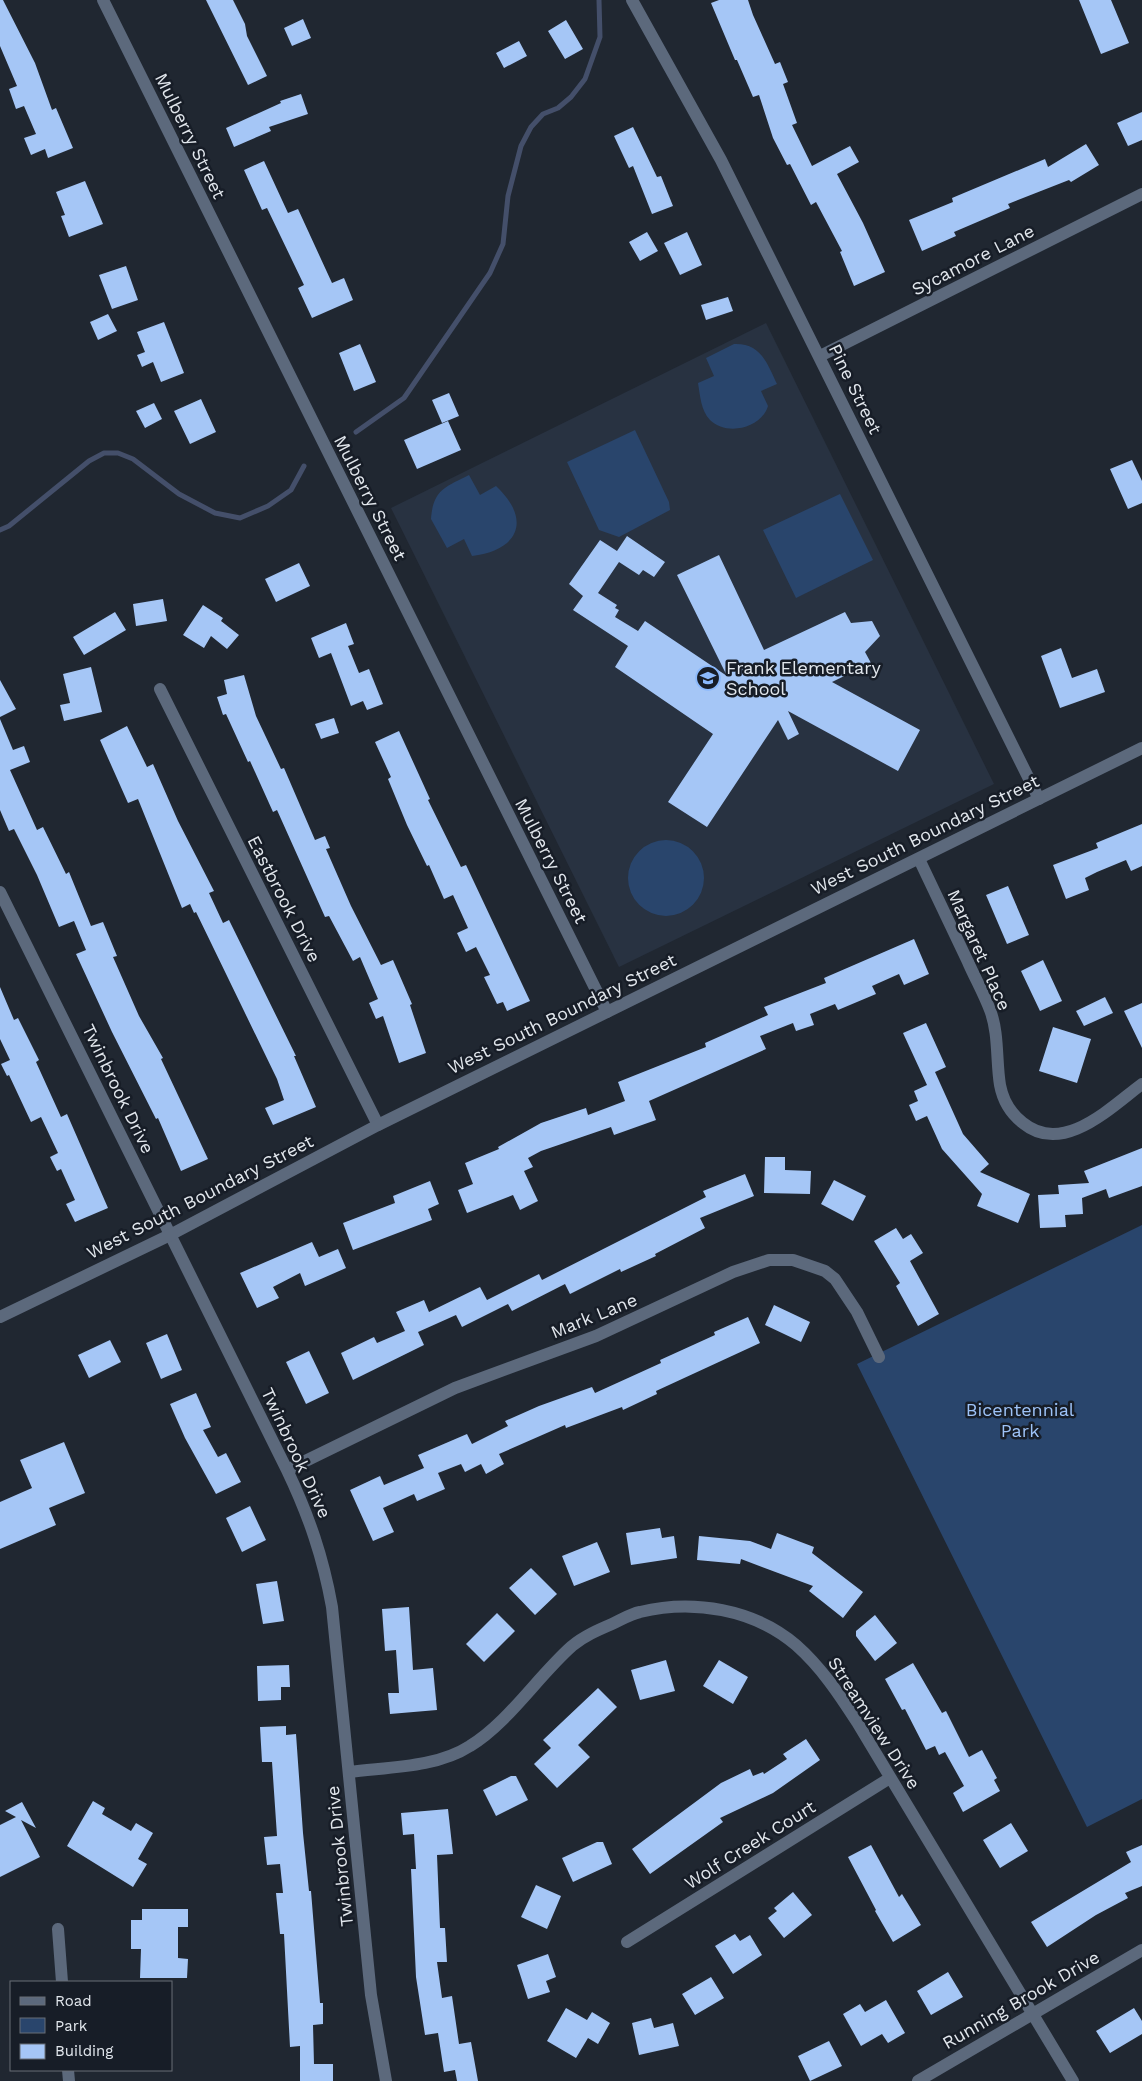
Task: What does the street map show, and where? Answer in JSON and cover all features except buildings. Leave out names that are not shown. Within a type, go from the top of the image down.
[{"type":"street","name":"Mulberry Street","points":[[103,0],[607,1012]]},
{"type":"street","name":"Pine Street","points":[[632,0],[721,160],[1039,799]]},
{"type":"street","name":"Sycamore Lane","points":[[820,356],[1142,194]]},
{"type":"street","name":"Eastbrook Drive","points":[[160,689],[378,1124]]},
{"type":"street","name":"West South Boundary Street","points":[[0,1317],[170,1235],[378,1124],[1142,748]]},
{"type":"street","name":"Margaret Place","points":[[919,859],[991,1011],[1003,1097],[1009,1110],[1028,1128],[1057,1134],[1071,1131],[1092,1121],[1142,1084]]},
{"type":"street","name":"Twinbrook Drive","points":[[0,892],[286,1470],[315,1534],[326,1570],[332,1607],[371,1995],[386,2081]]},
{"type":"street","name":"Mark Lane","points":[[286,1470],[455,1388],[596,1336],[733,1272],[769,1260],[787,1259],[803,1262],[825,1271],[835,1279],[848,1297],[879,1357]]},
{"type":"street","name":"Streamview Drive","points":[[349,1772],[429,1763],[470,1747],[495,1725],[573,1645],[593,1632],[637,1613],[660,1608],[684,1606],[730,1611],[753,1618],[795,1645],[829,1680],[1073,2081]]},
{"type":"street","name":"Wolf Creek Court","points":[[627,1942],[890,1778]]},
{"type":"street","points":[[58,1929],[62,1981]]},
{"type":"street","name":"Running Brook Drive","points":[[918,2081],[1142,1950]]},
{"type":"shaded area","name":"Frank Elementary School","points":[[766,323],[994,784],[619,967],[391,508]]},
{"type":"green space","points":[[734,344],[751,347],[757,351],[766,362],[777,384],[761,391],[768,406],[764,414],[751,425],[734,429],[717,425],[710,420],[701,403],[698,383],[714,376],[706,358]]},
{"type":"green space","points":[[635,430],[669,502],[670,510],[619,537],[599,530],[567,462]]},
{"type":"green space","points":[[469,475],[480,495],[496,486],[514,510],[517,522],[515,532],[510,540],[501,547],[488,553],[472,556],[464,539],[447,548],[431,519],[434,502],[438,495],[453,483]]},
{"type":"green space","points":[[840,494],[873,560],[796,598],[763,530]]},
{"type":"green space","points":[[666,840],[681,843],[693,851],[701,863],[704,878],[701,893],[693,905],[681,913],[666,916],[651,913],[639,905],[631,893],[628,878],[631,863],[639,851],[651,843]]},
{"type":"green space","name":"Bicentennial Park","points":[[1142,1225],[1142,1799],[1087,1827],[857,1364]]},
{"type":"waterway","points":[[356,432],[404,398],[490,273],[503,244],[508,196],[521,146],[531,127],[543,114],[558,108],[571,97],[585,79],[600,37],[599,0]]},
{"type":"waterway","points":[[0,530],[9,526],[89,461],[104,453],[118,453],[133,459],[179,494],[215,513],[240,518],[268,506],[291,490],[304,466]]},
{"type":"place","name":"Frank Elementary School","points":[[708,678]]}]
